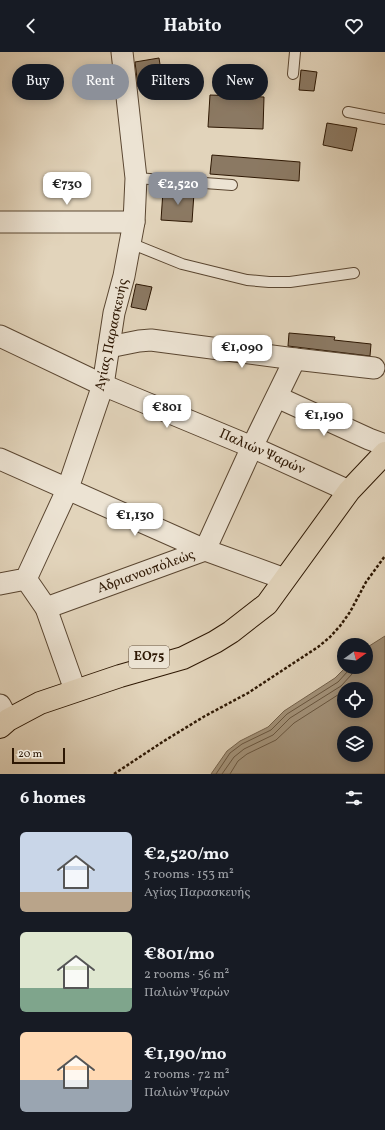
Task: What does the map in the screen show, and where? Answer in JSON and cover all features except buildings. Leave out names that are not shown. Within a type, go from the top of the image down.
[{"type":"main road","points":[[285,579],[349,491],[385,453]]},
{"type":"main road","name":"ΕΟ75","points":[[2,714],[40,703],[73,685],[200,637],[232,616],[265,587],[285,579]]},
{"type":"main road","name":"ΕΟ75","points":[[2,714],[32,690],[73,685]]},
{"type":"street","name":"Αγίας Παρασκευής","points":[[26,579],[68,488],[103,385],[114,313],[124,276],[134,222],[136,178],[122,52]]},
{"type":"street","points":[[0,222],[134,222]]},
{"type":"street","name":"Παλιών Ψαρών","points":[[0,336],[103,385],[252,447],[349,491]]},
{"type":"street","points":[[109,347],[151,340],[374,368]]},
{"type":"street","name":"Αδριανουπόλεώς","points":[[46,608],[205,550],[252,447],[295,359]]},
{"type":"street","points":[[277,397],[385,445]]},
{"type":"street","points":[[0,458],[205,550],[285,579]]},
{"type":"street","points":[[0,584],[26,579],[46,608],[73,685]]},
{"type":"lane","points":[[292,74],[295,52]]},
{"type":"lane","points":[[348,112],[385,119]]},
{"type":"lane","points":[[136,178],[232,185]]},
{"type":"lane","points":[[130,243],[182,264],[247,280],[290,282],[354,273]]},
{"type":"path","points":[[114,774],[205,716],[248,693],[330,638],[350,612],[366,582],[385,556]]},
{"type":"water","points":[[385,636],[385,774],[211,774],[227,751],[240,741],[268,727],[284,711],[339,674],[373,674],[373,644]]}]
